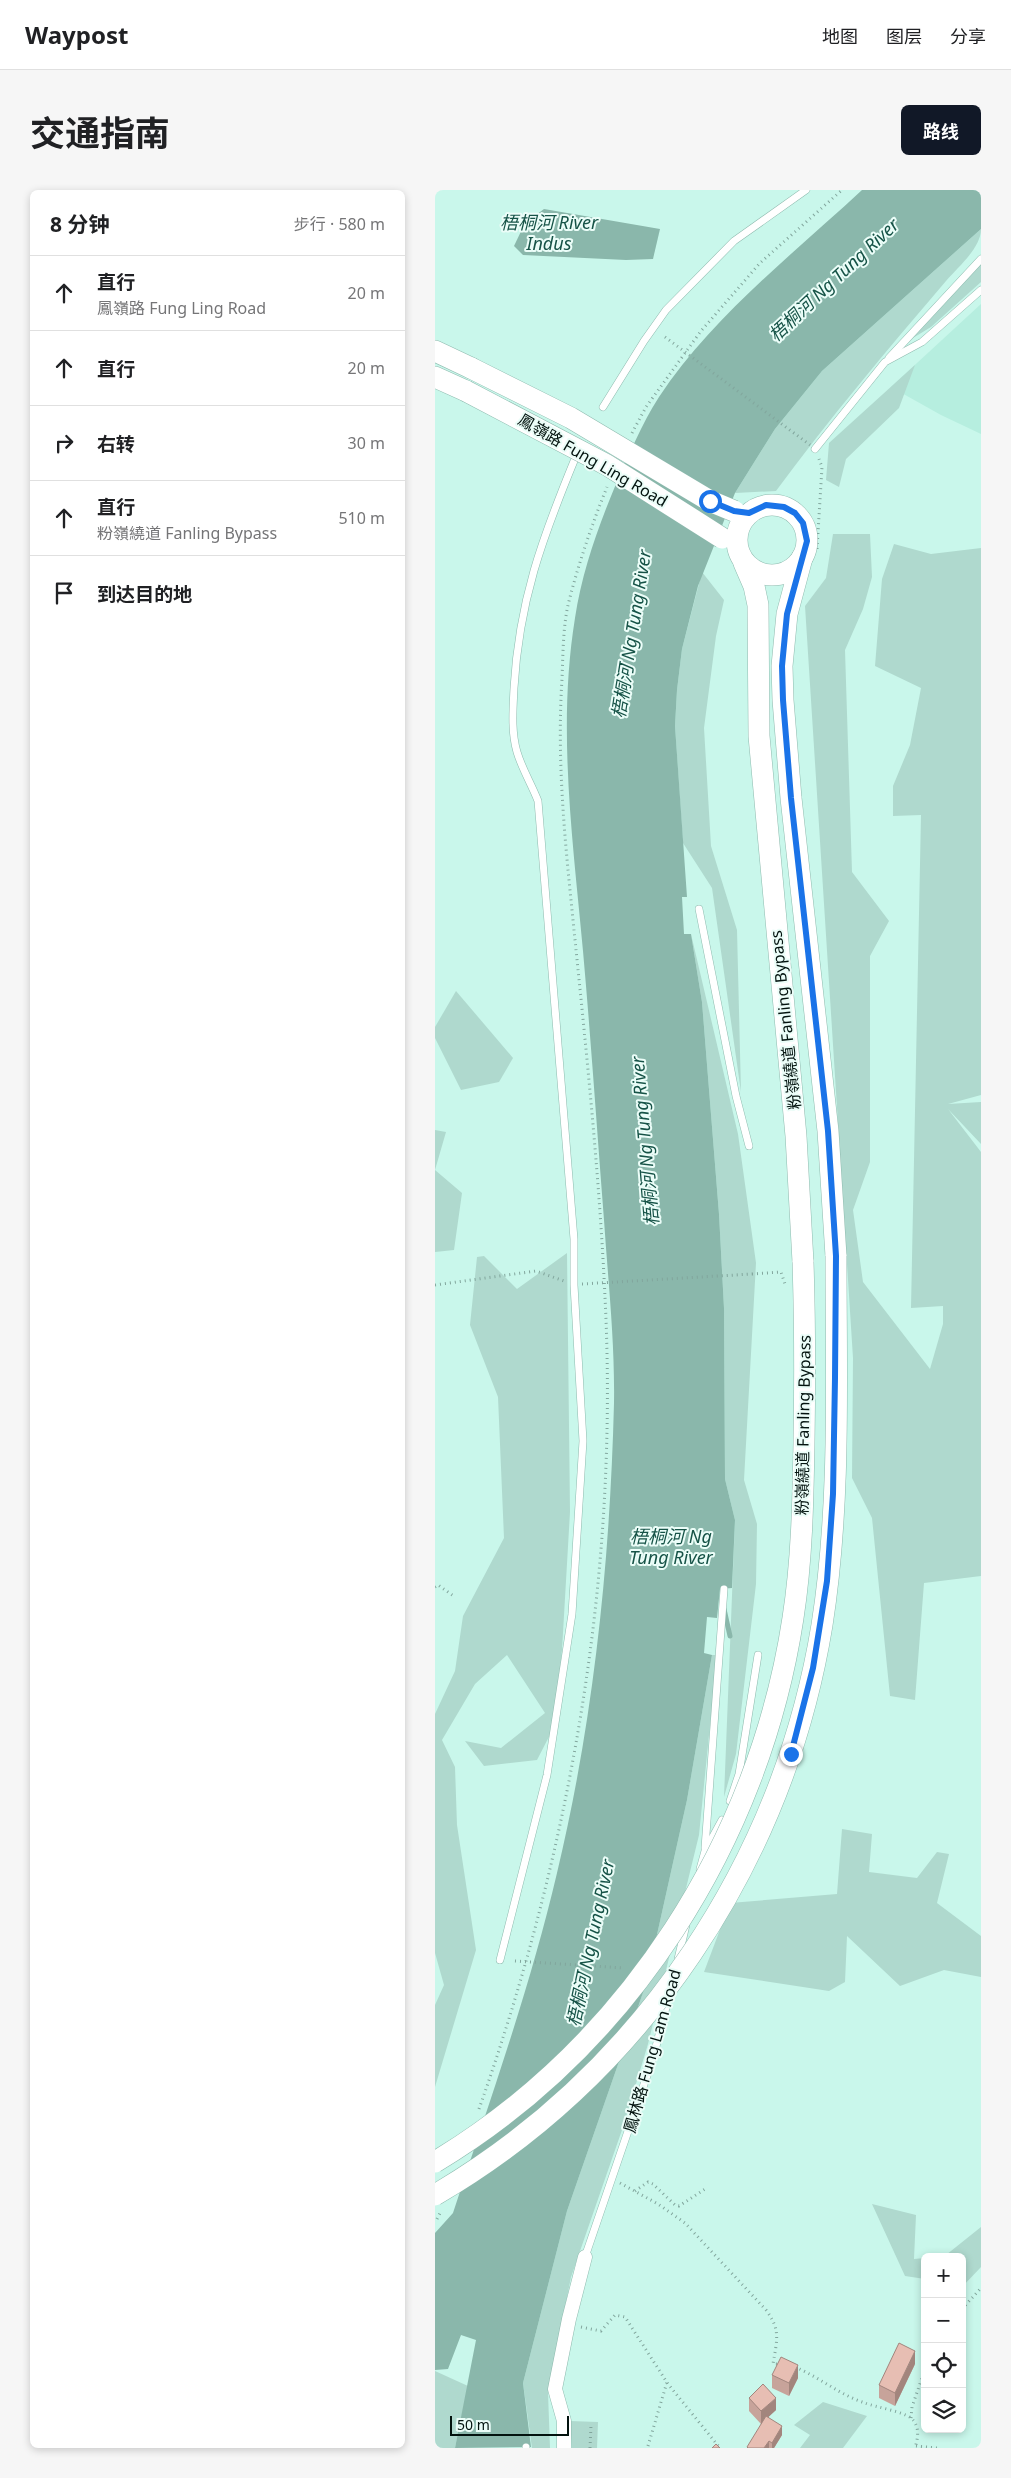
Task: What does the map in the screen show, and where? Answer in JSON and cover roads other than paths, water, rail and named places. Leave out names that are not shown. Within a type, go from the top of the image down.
[{"type":"main road","name":"鳳嶺路 Fung Ling Road","points":[[435,351],[571,418],[710,501],[741,512]]},
{"type":"main road","name":"鳳嶺路 Fung Ling Road","points":[[435,377],[607,465],[722,538],[742,560]]},
{"type":"main road","points":[[772,505],[784,507],[795,513],[803,523],[807,534],[806,547],[802,558],[794,568],[771,576],[753,571],[742,560],[737,546],[741,512],[772,505]]},
{"type":"main road","name":"粉嶺繞道 Fanling Bypass","points":[[440,2199],[537,2124],[604,2062],[664,1994],[715,1919],[750,1855],[775,1796],[803,1712],[822,1624],[831,1536],[836,1256],[828,1131],[785,735],[783,637],[793,587],[802,558]]},
{"type":"main road","name":"粉嶺繞道 Fanling Bypass","points":[[435,2162],[488,2126],[552,2075],[584,2044],[641,1978],[689,1907],[731,1826],[763,1742],[779,1690],[793,1618],[800,1553],[803,1478],[805,1307],[796,1136],[759,736],[758,605],[754,586],[742,560]]},
{"type":"street","name":"鳳林路 Fung Lam Road","points":[[564,2448],[564,2421],[555,2390],[578,2277],[585,2257]]},
{"type":"lane","points":[[603,407],[644,340],[666,310],[734,241],[803,191]]},
{"type":"lane","points":[[812,447],[885,362],[981,259]]},
{"type":"lane","points":[[885,362],[922,342],[981,290]]},
{"type":"lane","points":[[500,1960],[547,1775],[572,1614],[583,1441],[578,1285],[539,801],[517,752],[513,719],[516,650],[526,596],[545,531],[574,461]]},
{"type":"lane","points":[[699,909],[736,1096],[749,1146]]},
{"type":"lane","points":[[705,1851],[724,1589]]},
{"type":"lane","name":"鳳林路 Fung Lam Road","points":[[585,2257],[613,2180],[653,2058],[705,1851],[728,1809],[739,1774],[758,1655]]},
{"type":"water","name":"梧桐河 Ng Tung River","points":[[862,190],[981,190],[981,229],[822,371],[775,429],[735,493],[698,586],[682,649],[675,726],[687,897],[682,897],[684,934],[691,934],[702,1002],[719,1214],[724,1308],[725,1479],[735,1520],[732,1588],[720,1589],[717,1618],[707,1617],[704,1653],[712,1655],[687,1800],[646,1984],[567,2211],[523,2383],[531,2447],[455,2448],[476,2340],[461,2335],[448,2369],[435,2370],[435,2233],[453,2213],[535,1959],[557,1873],[570,1815],[590,1698],[598,1639],[609,1521],[614,1403],[612,1334],[589,1018],[571,827],[567,743],[567,701],[570,660],[578,601],[591,550],[609,500],[636,440],[659,397],[680,368],[728,313]]},
{"type":"water","name":"梧桐河 River Indus","points":[[544,209],[660,229],[653,259],[626,260],[523,255],[514,246],[525,223]]},
{"type":"waterway","points":[[724,1609],[730,1636]]}]
